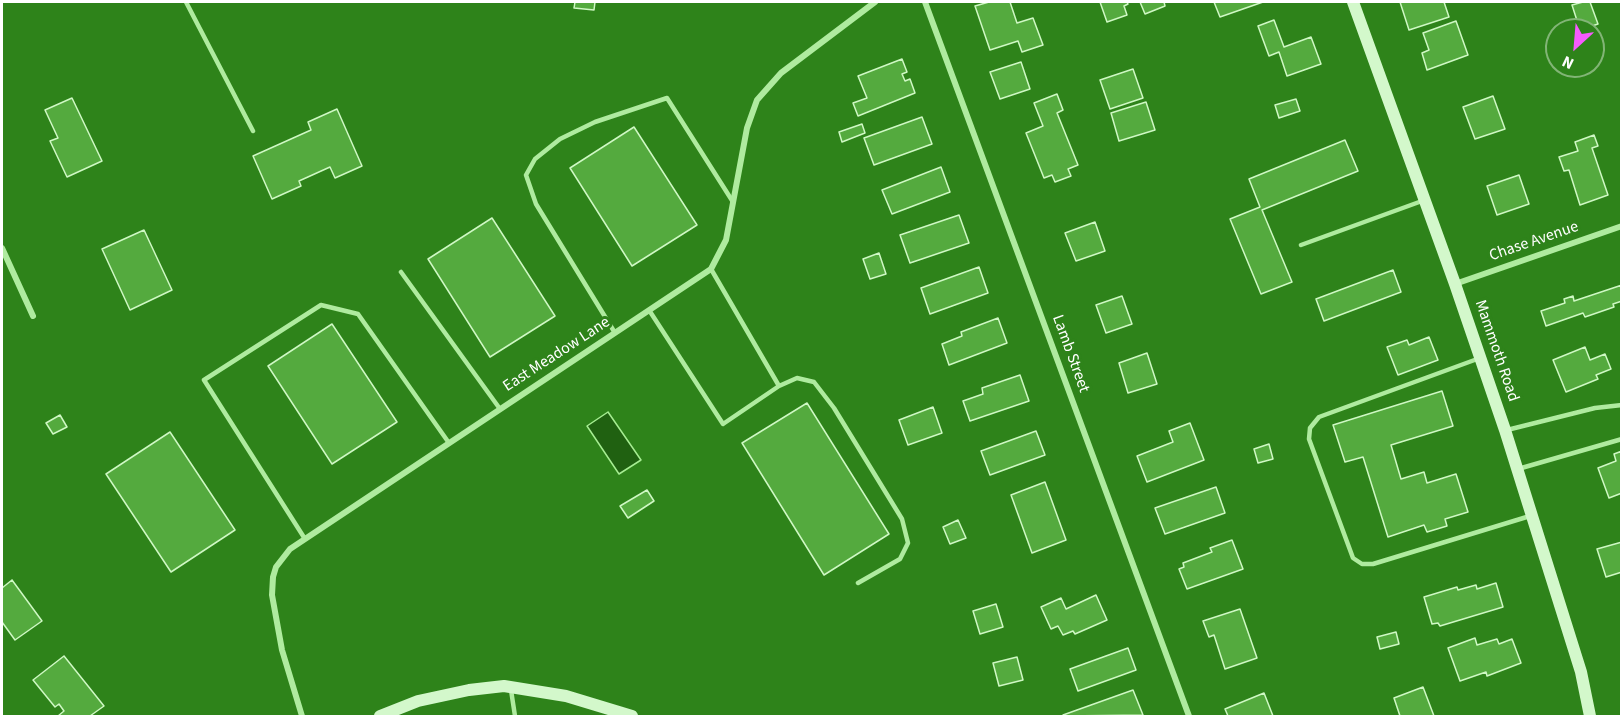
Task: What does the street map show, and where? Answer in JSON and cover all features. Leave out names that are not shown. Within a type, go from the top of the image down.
[{"type":"main road","name":"Mammoth Road","points":[[1353,2],[1455,284],[1518,469],[1581,672],[1590,717]]},
{"type":"main road","points":[[380,717],[418,701],[469,690],[510,687],[566,696],[632,717]]},
{"type":"street","name":"East Meadow Lane","points":[[302,717],[282,650],[272,595],[276,567],[290,549],[711,269],[726,240],[747,128],[757,100],[781,74],[875,2]]},
{"type":"street","name":"Lamb Street","points":[[925,2],[1189,717]]},
{"type":"street","name":"Chase Avenue","points":[[1455,284],[1622,226]]},
{"type":"street","points":[[2,248],[33,316]]},
{"type":"lane","points":[[186,2],[253,131]]},
{"type":"lane","points":[[615,333],[536,204],[526,175],[535,159],[560,140],[595,122],[667,98],[733,202]]},
{"type":"lane","points":[[1301,245],[1425,200]]},
{"type":"lane","points":[[711,269],[779,386]]},
{"type":"lane","points":[[402,272],[500,409]]},
{"type":"lane","points":[[304,539],[204,380],[321,305],[358,314],[449,443]]},
{"type":"lane","points":[[649,310],[723,424],[779,386],[797,378],[814,382],[834,408],[902,519],[908,543],[900,560],[858,583]]},
{"type":"lane","points":[[1480,358],[1319,417],[1310,428],[1308,439],[1353,558],[1362,564],[1373,564],[1533,515]]},
{"type":"lane","points":[[1505,430],[1595,408],[1622,405]]},
{"type":"lane","points":[[1518,469],[1622,439]]},
{"type":"lane","points":[[510,687],[515,717]]},
{"type":"shaded area","points":[[608,412],[641,460],[619,474],[587,426]]},
{"type":"building","points":[[575,2],[595,2],[594,10],[574,8]]},
{"type":"building","points":[[989,2],[1010,2],[1017,23],[1033,18],[1043,45],[1022,52],[1018,41],[990,50],[975,6]]},
{"type":"building","points":[[1100,2],[1127,2],[1128,4],[1124,6],[1127,15],[1107,22]]},
{"type":"building","points":[[1140,2],[1164,2],[1165,6],[1145,14]]},
{"type":"building","points":[[1214,2],[1263,2],[1220,17]]},
{"type":"building","points":[[1400,2],[1444,2],[1449,17],[1409,30]]},
{"type":"building","points":[[1590,2],[1596,18],[1576,18],[1572,5]]},
{"type":"building","points":[[1274,20],[1284,47],[1311,37],[1321,64],[1287,76],[1279,52],[1269,56],[1258,26]]},
{"type":"building","points":[[1456,21],[1468,55],[1427,70],[1422,53],[1429,50],[1423,33]]},
{"type":"building","points":[[902,59],[907,72],[902,74],[905,81],[910,79],[915,93],[858,116],[853,103],[867,98],[858,76]]},
{"type":"building","points":[[1021,62],[1030,89],[1000,99],[990,72]]},
{"type":"building","points":[[1133,69],[1143,98],[1110,109],[1100,80]]},
{"type":"building","points":[[1057,94],[1063,110],[1057,113],[1078,165],[1068,169],[1071,176],[1055,182],[1052,175],[1044,178],[1026,133],[1043,126],[1034,103]]},
{"type":"building","points":[[1493,96],[1505,129],[1475,139],[1463,107]]},
{"type":"building","points":[[72,98],[102,161],[67,177],[50,141],[58,138],[45,110]]},
{"type":"building","points":[[1296,99],[1300,111],[1279,118],[1275,105]]},
{"type":"building","points":[[1146,102],[1155,130],[1119,141],[1111,113]]},
{"type":"building","points":[[337,109],[362,166],[335,178],[330,167],[299,181],[301,186],[272,199],[253,156],[311,130],[308,122]]},
{"type":"building","points":[[922,117],[932,144],[874,165],[864,138]]},
{"type":"building","points":[[862,124],[865,133],[842,142],[839,132]]},
{"type":"building","points":[[634,127],[697,225],[632,266],[570,168]]},
{"type":"building","points":[[1594,135],[1598,146],[1592,148],[1608,195],[1580,205],[1569,170],[1564,171],[1559,157],[1578,151],[1575,142]]},
{"type":"building","points":[[1345,140],[1358,171],[1262,210],[1292,282],[1261,294],[1230,219],[1260,207],[1249,179]]},
{"type":"building","points":[[941,167],[950,192],[892,214],[882,190]]},
{"type":"building","points":[[1519,175],[1529,204],[1497,215],[1487,186]]},
{"type":"building","points":[[959,215],[969,243],[910,263],[900,235]]},
{"type":"building","points":[[492,218],[555,316],[490,357],[428,259]]},
{"type":"building","points":[[1095,222],[1105,251],[1076,261],[1065,233]]},
{"type":"building","points":[[144,230],[172,290],[130,310],[102,249]]},
{"type":"building","points":[[879,253],[886,274],[870,279],[863,259]]},
{"type":"building","points":[[979,267],[988,293],[930,314],[921,288]]},
{"type":"building","points":[[1393,270],[1401,292],[1324,321],[1316,299]]},
{"type":"building","points":[[1622,285],[1622,301],[1613,304],[1614,307],[1585,317],[1583,313],[1546,326],[1541,311],[1565,303],[1564,299],[1573,296],[1574,301]]},
{"type":"building","points":[[1122,296],[1132,324],[1106,333],[1096,305]]},
{"type":"building","points":[[998,318],[1007,343],[949,365],[942,344],[962,336],[961,332]]},
{"type":"building","points":[[332,324],[397,422],[332,464],[268,366]]},
{"type":"building","points":[[1429,337],[1438,360],[1398,375],[1387,347],[1407,340],[1409,345]]},
{"type":"building","points":[[1585,347],[1590,360],[1605,354],[1611,369],[1596,375],[1598,379],[1566,392],[1553,360]]},
{"type":"building","points":[[1147,353],[1157,384],[1128,393],[1119,363]]},
{"type":"building","points":[[1020,375],[1029,401],[970,421],[963,401],[983,394],[982,388]]},
{"type":"building","points":[[1442,391],[1453,426],[1391,445],[1401,479],[1424,472],[1427,483],[1456,474],[1468,512],[1445,519],[1447,526],[1427,532],[1424,525],[1388,537],[1363,457],[1345,462],[1333,425]]},
{"type":"building","points":[[807,403],[889,534],[824,575],[742,443]]},
{"type":"building","points":[[933,407],[942,433],[908,445],[899,420]]},
{"type":"building","points":[[60,415],[67,427],[53,434],[46,423]]},
{"type":"building","points":[[1190,423],[1204,460],[1147,482],[1137,456],[1173,442],[1169,431]]},
{"type":"building","points":[[1036,431],[1045,455],[990,475],[981,451]]},
{"type":"building","points":[[170,432],[235,530],[171,572],[106,474]]},
{"type":"building","points":[[1269,444],[1273,459],[1258,463],[1254,449]]},
{"type":"building","points":[[1622,451],[1622,493],[1609,498],[1598,468],[1616,461],[1614,454]]},
{"type":"building","points":[[1045,482],[1066,540],[1032,553],[1011,495]]},
{"type":"building","points":[[1216,487],[1225,513],[1165,534],[1155,508]]},
{"type":"building","points":[[647,490],[654,501],[628,518],[620,506]]},
{"type":"building","points":[[958,520],[966,538],[950,544],[943,527]]},
{"type":"building","points":[[1232,540],[1243,569],[1187,589],[1179,569],[1184,567],[1183,563],[1212,552],[1210,548]]},
{"type":"building","points":[[1622,542],[1622,572],[1606,577],[1597,549]]},
{"type":"building","points":[[12,580],[42,621],[15,640],[2,622],[2,588]]},
{"type":"building","points":[[1496,583],[1503,607],[1440,626],[1438,623],[1432,624],[1424,597],[1457,587],[1458,590],[1476,585],[1477,589]]},
{"type":"building","points":[[1096,595],[1107,620],[1075,634],[1073,631],[1063,635],[1058,626],[1051,629],[1041,607],[1061,598],[1066,609]]},
{"type":"building","points":[[996,604],[1003,627],[980,634],[973,611]]},
{"type":"building","points":[[1240,609],[1257,658],[1225,669],[1214,635],[1209,637],[1203,621]]},
{"type":"building","points":[[1396,632],[1399,644],[1380,649],[1377,637]]},
{"type":"building","points":[[1475,638],[1477,645],[1497,639],[1499,644],[1512,639],[1521,663],[1487,676],[1486,672],[1460,681],[1448,648]]},
{"type":"building","points":[[1128,648],[1136,670],[1078,691],[1070,669]]},
{"type":"building","points":[[64,656],[104,706],[90,716],[58,716],[64,711],[59,704],[55,707],[33,680]]},
{"type":"building","points":[[1017,657],[1023,680],[999,686],[993,663]]},
{"type":"building","points":[[1423,687],[1434,716],[1400,716],[1394,698]]},
{"type":"building","points":[[1133,690],[1143,715],[1063,715]]},
{"type":"building","points":[[1264,693],[1273,716],[1228,716],[1225,709]]}]
